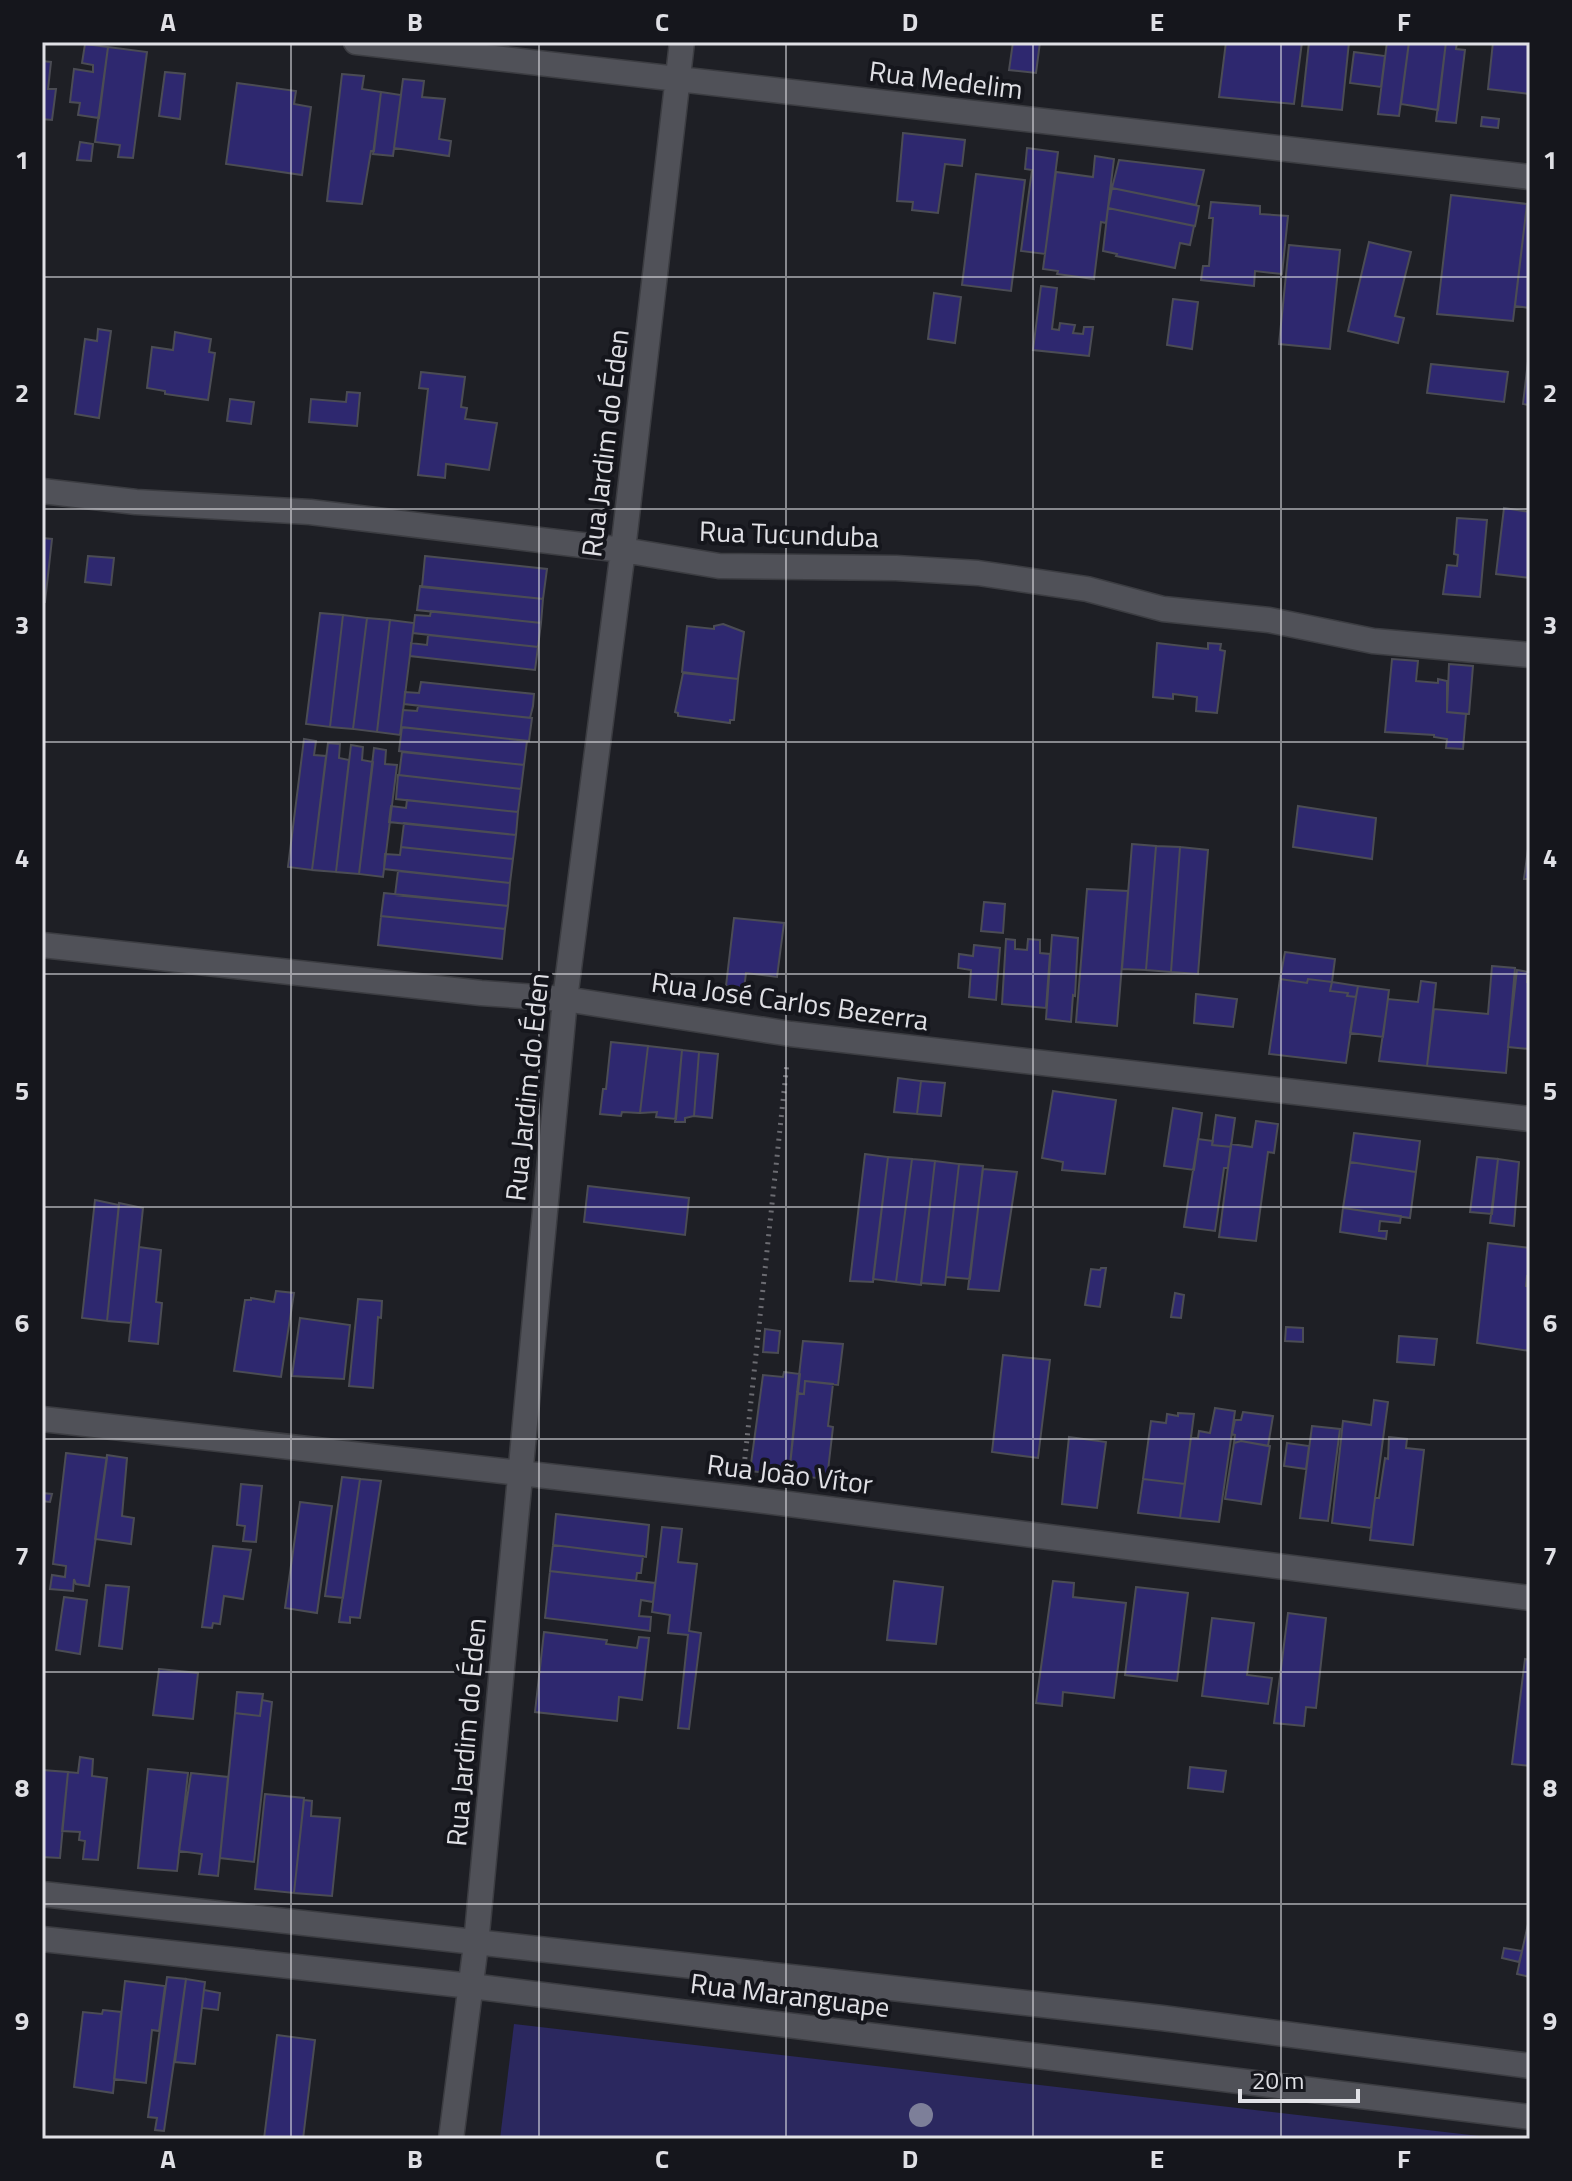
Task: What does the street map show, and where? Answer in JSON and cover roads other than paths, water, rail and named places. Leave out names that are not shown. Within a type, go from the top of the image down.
[{"type":"street","name":"Rua Medelim","points":[[356,42],[1530,177]]},
{"type":"street","name":"Rua Jardim do Éden","points":[[451,2139],[476,1944],[565,999],[623,550],[682,42]]},
{"type":"street","name":"Rua Tucunduba","points":[[42,491],[136,502],[310,512],[623,550],[719,566],[896,568],[978,573],[1087,589],[1163,609],[1269,620],[1373,641],[1530,655]]},
{"type":"street","name":"Rua José Carlos Bezerra","points":[[42,945],[481,993],[565,999],[791,1034],[1530,1119]]},
{"type":"street","name":"Rua João Vítor","points":[[42,1419],[741,1498],[1530,1598]]},
{"type":"street","name":"Rua Maranguape","points":[[42,1894],[1162,2018],[1530,2066]]},
{"type":"street","name":"Rua Maranguape","points":[[42,1939],[471,1986],[1530,2117]]}]
